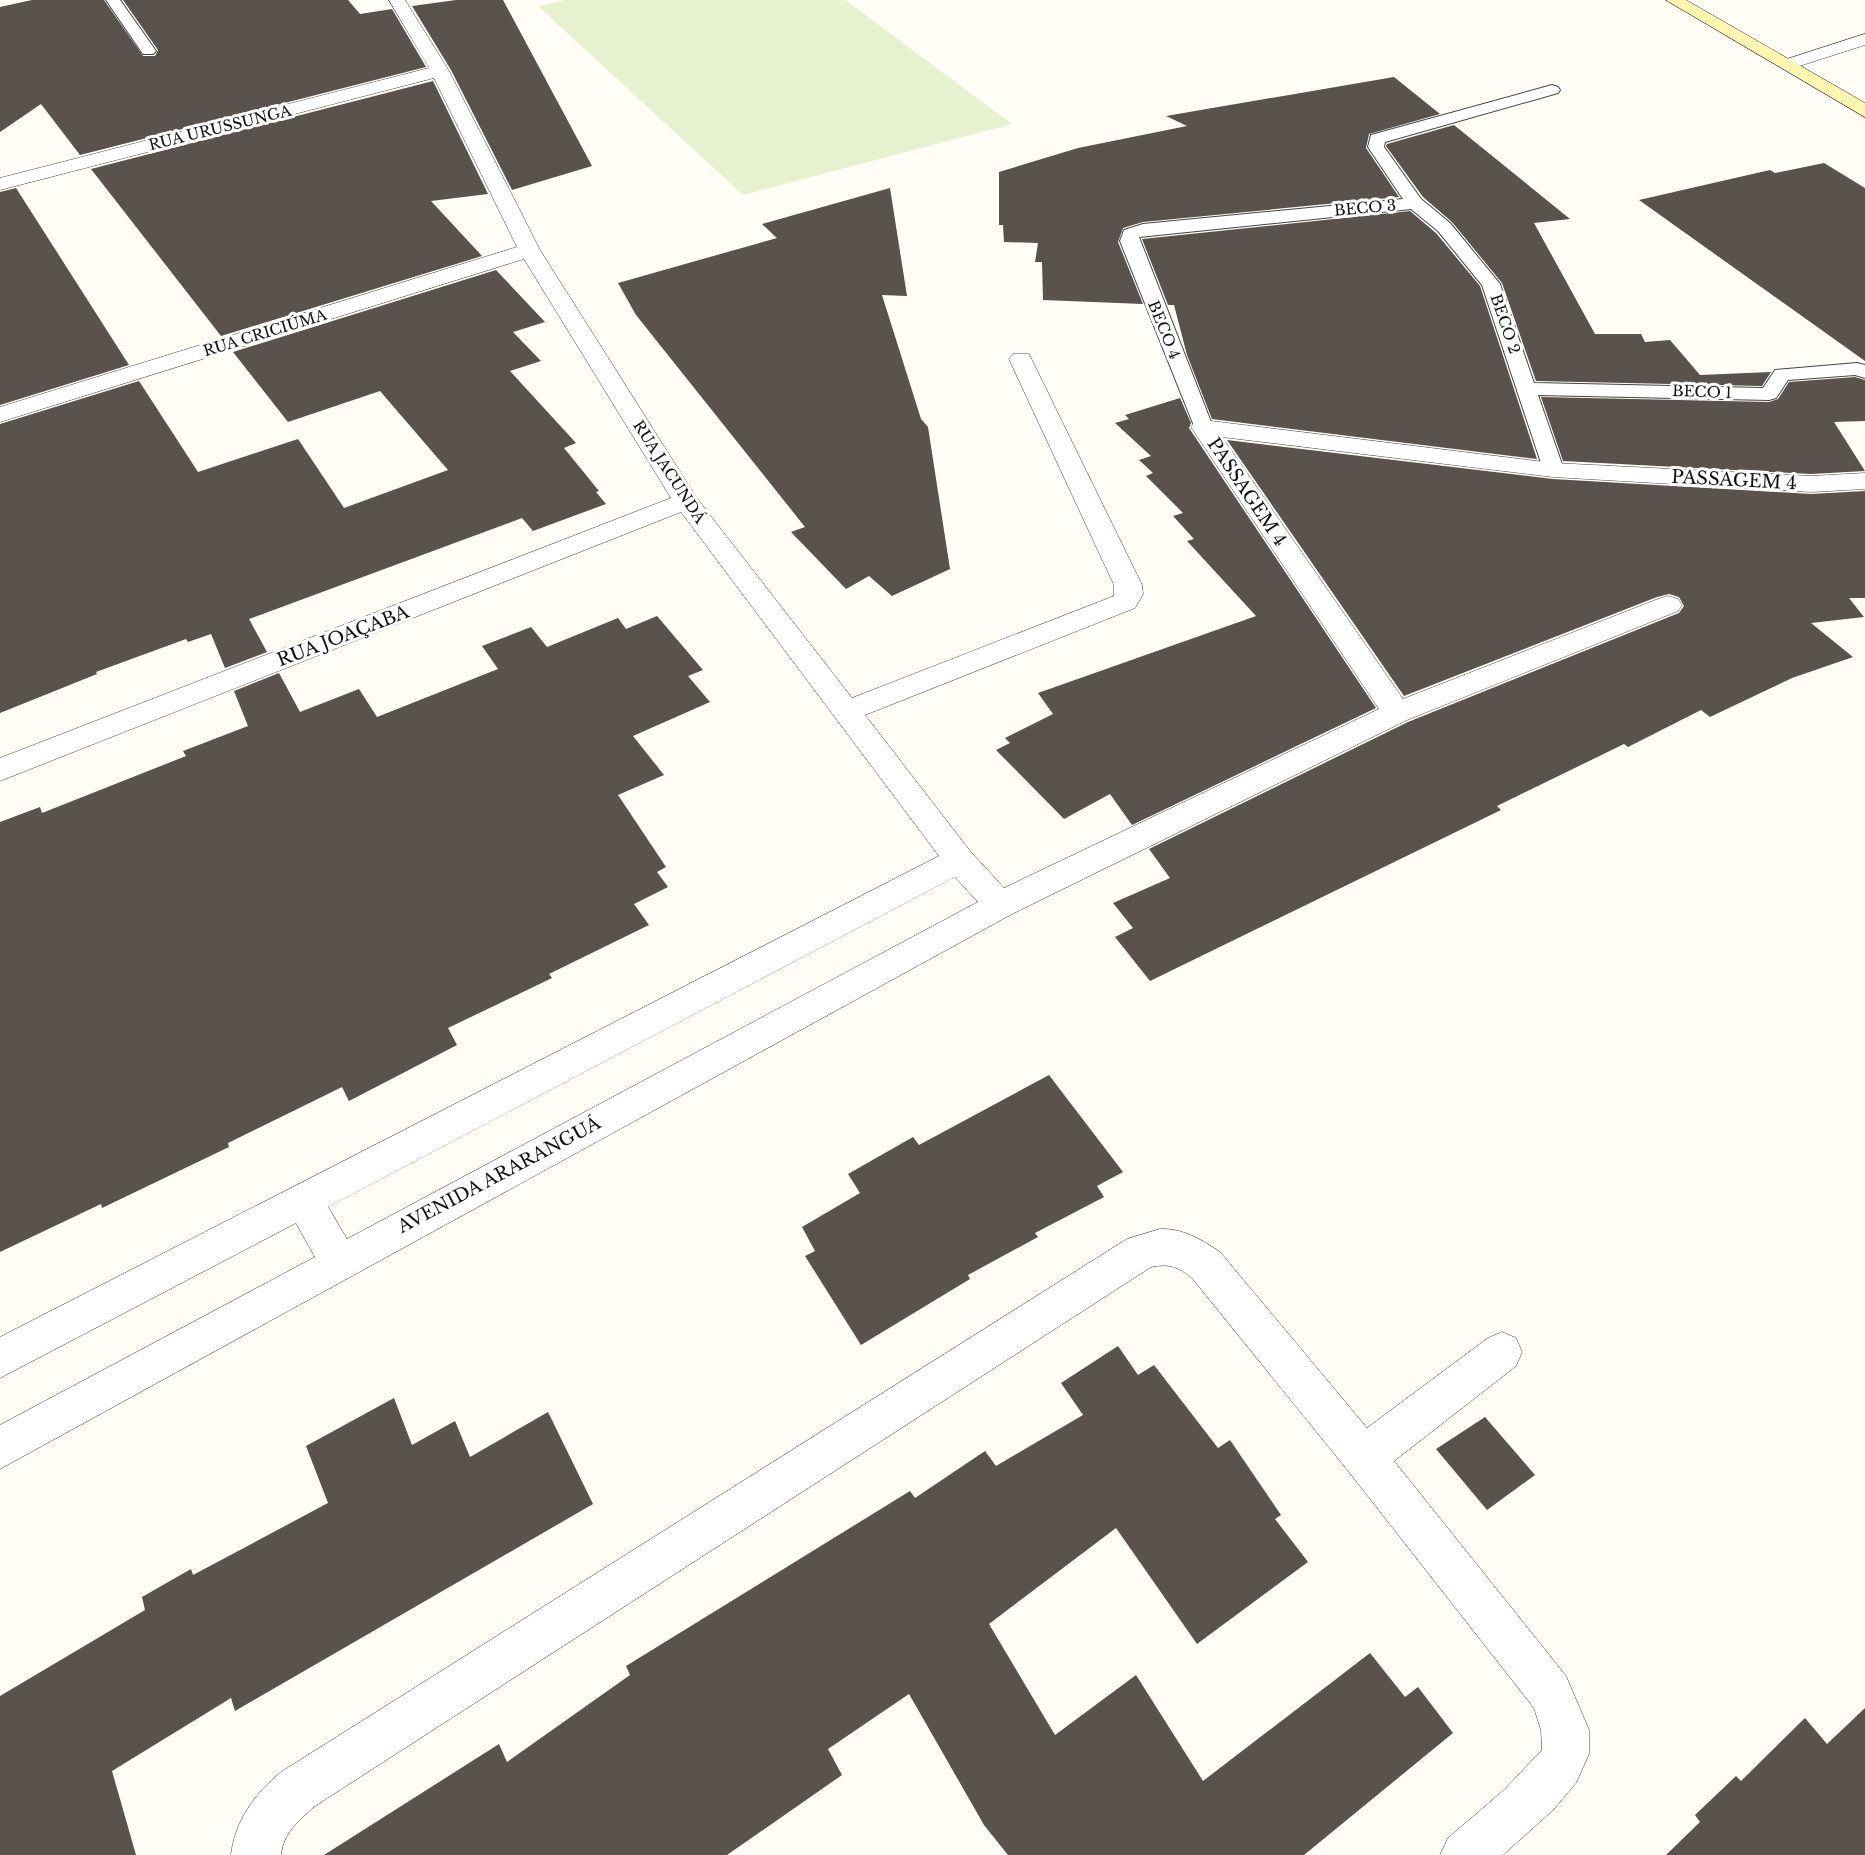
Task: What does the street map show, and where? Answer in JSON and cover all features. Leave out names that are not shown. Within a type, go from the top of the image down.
[{"type":"main road","points":[[1674,0],[1865,111]]},
{"type":"street","name":"RUA JACUNDÁ","points":[[397,0],[440,71],[529,250],[686,501],[958,860],[999,904]]},
{"type":"street","points":[[1787,65],[1865,39]]},
{"type":"street","name":"RUA URUSSUNGA","points":[[0,184],[440,71]]},
{"type":"street","name":"RUA CRICIÚMA","points":[[0,415],[529,250]]},
{"type":"street","points":[[846,712],[1125,602],[1129,594],[1128,585],[1021,359]]},
{"type":"street","name":"PASSAGEM 4","points":[[1203,427],[1553,470],[1811,484],[1865,481]]},
{"type":"street","name":"PASSAGEM 4","points":[[1203,427],[1397,713]]},
{"type":"street","name":"RUA JOAÇABA","points":[[0,770],[686,501]]},
{"type":"street","points":[[999,904],[1397,713],[1668,605]]},
{"type":"street","points":[[0,1358],[958,860]]},
{"type":"street","name":"AVENIDA ARARANGUÁ","points":[[0,1448],[999,904]]},
{"type":"street","points":[[304,1201],[339,1262]]},
{"type":"street","points":[[256,1855],[256,1847],[272,1812],[297,1789],[1141,1252],[1163,1245],[1186,1250],[1206,1265],[1364,1457],[1550,1692],[1564,1722],[1566,1753],[1552,1777],[1465,1855]]},
{"type":"street","points":[[1364,1457],[1502,1352]]},
{"type":"lane","points":[[113,0],[148,51]]},
{"type":"lane","name":"BECO 3","points":[[1130,234],[1143,229],[1415,203],[1376,147],[1377,139],[1552,90]]},
{"type":"lane","name":"BECO 2","points":[[1415,203],[1444,227],[1491,284],[1553,470]]},
{"type":"lane","name":"BECO 4","points":[[1130,234],[1129,241],[1203,427]]},
{"type":"lane","name":"BECO 1","points":[[1527,388],[1769,394],[1782,374],[1857,369],[1865,372]]},
{"type":"green space","points":[[566,0],[845,0],[1012,124],[743,195],[538,6]]},
{"type":"building","points":[[32,0],[104,0],[143,56],[155,56],[158,50],[123,0],[348,0],[360,14],[392,9],[426,67],[80,155],[41,104],[0,132],[0,7]]},
{"type":"building","points":[[456,0],[503,0],[592,166],[512,190],[451,70],[412,6]]},
{"type":"building","points":[[1394,77],[1440,114],[1369,134],[1366,148],[1399,197],[1143,222],[1123,228],[1118,242],[1143,304],[1043,300],[1042,262],[1035,262],[1038,243],[1004,242],[1003,225],[999,225],[999,172],[1078,148],[1187,126],[1166,116]]},
{"type":"building","points":[[433,81],[488,194],[431,201],[482,256],[221,336],[91,169]]},
{"type":"building","points":[[1454,125],[1570,219],[1534,223],[1595,334],[1641,334],[1645,342],[1670,340],[1700,375],[1771,372],[1762,386],[1536,381],[1502,283],[1452,222],[1423,197],[1386,146]]},
{"type":"building","points":[[1824,163],[1865,188],[1865,361],[1639,200],[1770,170],[1775,173]]},
{"type":"building","points":[[16,188],[129,365],[0,405],[0,192]]},
{"type":"building","points":[[890,188],[907,296],[882,295],[921,419],[928,427],[950,569],[892,596],[869,576],[846,589],[791,532],[805,527],[636,315],[618,283],[777,238],[762,224]]},
{"type":"building","points":[[1410,211],[1436,233],[1480,286],[1537,459],[1212,419],[1187,355],[1174,305],[1168,305],[1142,239]]},
{"type":"building","points":[[496,270],[545,322],[513,332],[541,361],[510,371],[576,443],[564,448],[599,491],[596,492],[606,504],[533,531],[522,518],[249,619],[267,652],[225,668],[211,634],[188,642],[186,639],[96,672],[97,674],[0,713],[0,424],[139,381],[198,472],[298,439],[344,508],[448,470],[380,391],[288,422],[233,352]]},
{"type":"building","points":[[1855,377],[1865,380],[1865,421],[1834,422],[1865,471],[1811,474],[1563,461],[1541,397],[1769,402],[1778,399],[1789,382]]},
{"type":"building","points":[[1180,398],[1191,423],[1189,428],[1376,708],[1132,825],[1110,794],[1064,819],[996,750],[1010,743],[1005,738],[1053,714],[1038,693],[1256,616],[1187,541],[1194,539],[1173,516],[1183,513],[1146,476],[1153,473],[1139,460],[1151,456],[1115,423],[1129,419],[1125,415]]},
{"type":"building","points":[[1227,440],[1553,479],[1811,494],[1865,491],[1865,598],[1849,598],[1864,617],[1811,623],[1853,657],[1792,678],[1710,717],[1701,710],[1628,747],[1624,744],[1497,806],[1501,810],[1150,981],[1115,937],[1133,928],[1113,903],[1170,878],[1149,849],[1408,722],[1679,613],[1684,606],[1679,597],[1669,594],[1657,597],[1404,696]]},
{"type":"building","points":[[657,616],[703,670],[688,676],[710,702],[633,736],[664,775],[618,795],[666,867],[657,872],[668,887],[634,904],[649,925],[549,974],[552,978],[448,1028],[457,1045],[349,1101],[342,1087],[228,1143],[229,1147],[102,1208],[101,1204],[0,1252],[0,822],[40,807],[42,813],[186,756],[183,751],[248,726],[234,691],[279,673],[300,712],[359,689],[377,717],[498,669],[482,646],[531,627],[547,647],[618,618],[626,629]]},
{"type":"building","points":[[1049,1075],[1123,1172],[1097,1186],[1104,1197],[1035,1233],[1038,1237],[968,1275],[970,1279],[861,1345],[805,1256],[815,1251],[802,1227],[860,1193],[848,1174],[913,1137],[919,1145]]},
{"type":"building","points":[[1118,1346],[1138,1375],[1154,1365],[1218,1448],[1230,1440],[1281,1515],[1275,1519],[1308,1562],[1197,1644],[1116,1528],[989,1624],[1055,1735],[1136,1675],[1203,1781],[1370,1653],[1405,1697],[1418,1687],[1453,1733],[1304,1855],[1008,1855],[984,1825],[909,1694],[828,1749],[842,1775],[727,1855],[324,1855],[499,1744],[507,1762],[630,1675],[626,1666],[910,1491],[915,1498],[985,1451],[996,1466],[1083,1415],[1061,1383]]},
{"type":"building","points":[[394,1398],[412,1445],[455,1421],[470,1457],[548,1412],[593,1504],[235,1711],[231,1698],[112,1771],[136,1855],[0,1855],[0,1696],[145,1610],[142,1597],[191,1569],[193,1575],[328,1503],[306,1446]]},
{"type":"building","points":[[1485,1417],[1535,1475],[1487,1510],[1436,1449]]},
{"type":"building","points":[[1865,1708],[1865,1855],[1666,1855],[1700,1822],[1695,1815],[1736,1776],[1741,1781],[1805,1718],[1827,1744]]}]
